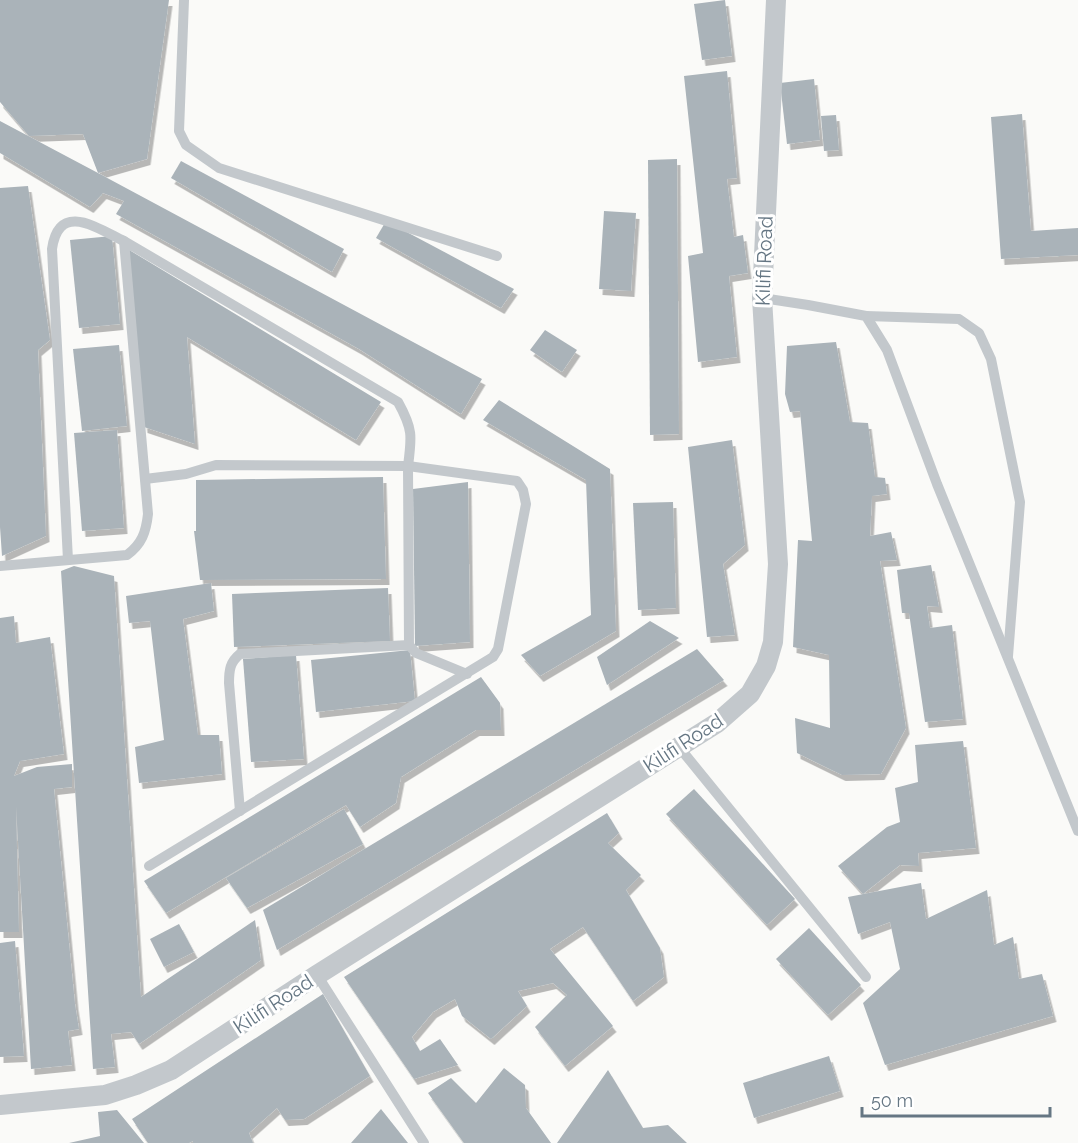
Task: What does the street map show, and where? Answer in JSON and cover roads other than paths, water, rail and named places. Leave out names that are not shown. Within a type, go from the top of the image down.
[{"type":"street","name":"Kilifi Road","points":[[0,1105],[105,1095],[171,1070],[316,975],[717,723],[750,694],[766,666],[772,642],[778,564],[762,298],[776,0]]},
{"type":"lane","points":[[183,0],[179,131],[186,145],[219,168],[496,256]]},
{"type":"lane","points":[[68,560],[52,249],[58,229],[66,223],[75,221],[87,223],[124,241],[398,402],[410,423],[412,439],[408,466],[409,645],[416,653],[467,674]]},
{"type":"lane","points":[[0,566],[126,555],[138,547],[146,531],[148,513],[124,241]]},
{"type":"lane","points":[[762,298],[808,304],[866,316],[959,319],[978,333],[991,359],[1020,502],[1008,659]]},
{"type":"lane","points":[[866,316],[887,350],[937,484],[1078,831]]},
{"type":"lane","points":[[145,479],[186,474],[216,465],[408,466],[517,481],[523,490],[526,504],[498,649],[493,657],[149,866]]},
{"type":"lane","points":[[240,811],[229,683],[231,664],[235,658],[240,654],[409,645]]},
{"type":"lane","points":[[679,747],[866,977]]},
{"type":"lane","points":[[316,975],[424,1143]]}]
